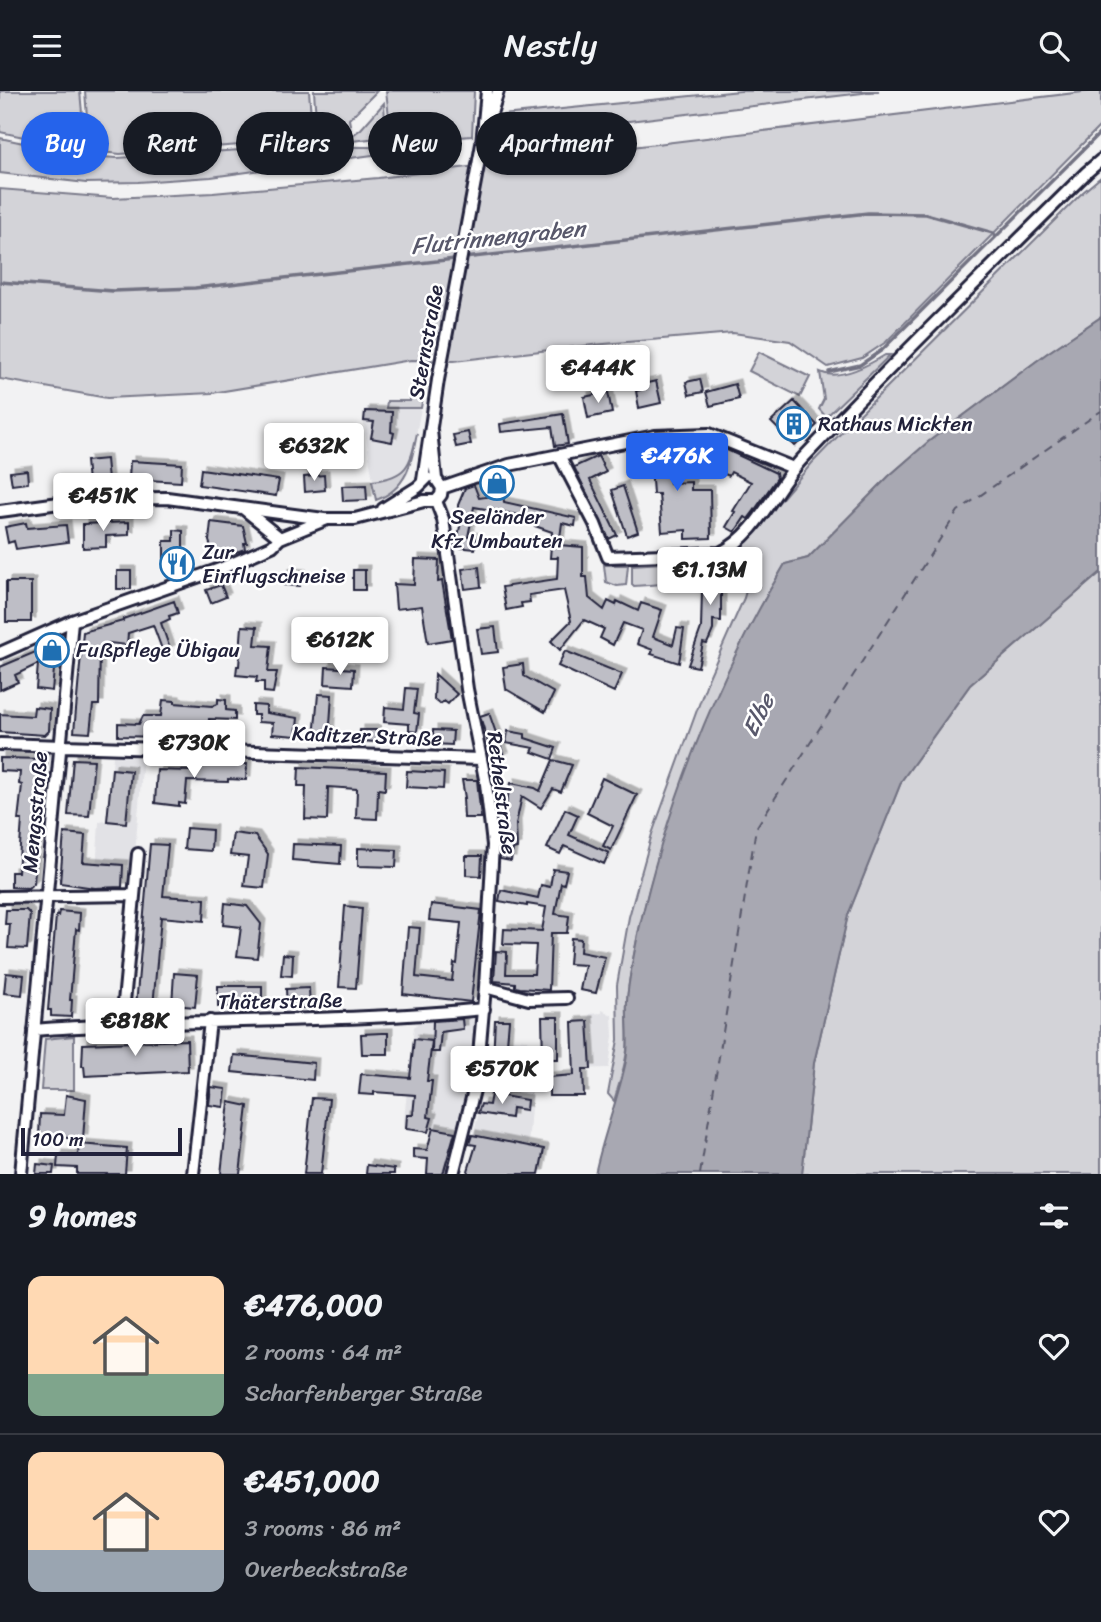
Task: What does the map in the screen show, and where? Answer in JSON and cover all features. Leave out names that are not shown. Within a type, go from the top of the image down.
[{"type":"street","name":"Sternstraße","points":[[485,112],[487,91]]},
{"type":"street","name":"Sternstraße","points":[[492,112],[498,91]]},
{"type":"street","points":[[559,455],[608,557],[720,553],[732,547],[754,524],[793,468],[1087,171],[1101,160]]},
{"type":"street","name":"Sternstraße","points":[[421,483],[476,175]]},
{"type":"street","name":"Sternstraße","points":[[431,431],[439,484]]},
{"type":"street","points":[[373,515],[429,478],[439,484],[509,465],[655,436],[709,434],[793,468]]},
{"type":"street","points":[[421,483],[419,494],[424,501]]},
{"type":"street","points":[[0,511],[127,497],[167,498],[327,519],[355,519],[424,501],[436,501],[441,495],[439,484]]},
{"type":"street","name":"Rethelstraße","points":[[436,501],[443,519],[493,845],[484,1009],[477,1079],[453,1174]]},
{"type":"street","points":[[243,508],[280,538]]},
{"type":"street","points":[[0,653],[72,621],[220,569],[272,546],[280,538],[327,519]]},
{"type":"street","name":"Mengsstraße","points":[[21,1174],[72,621]]},
{"type":"street","name":"Kaditzer Straße","points":[[0,744],[481,759]]},
{"type":"street","points":[[122,1023],[138,854]]},
{"type":"street","points":[[0,897],[134,894]]},
{"type":"street","points":[[485,987],[529,999],[566,998]]},
{"type":"street","name":"Thäterstraße","points":[[34,1030],[122,1023],[396,1017],[484,1009]]},
{"type":"street","points":[[193,1174],[210,1021]]},
{"type":"shaded area","points":[[0,91],[80,91],[82,112],[21,112],[21,136],[0,132]]},
{"type":"shaded area","points":[[85,91],[309,91],[311,112],[236,112],[236,145],[222,146],[222,112],[123,112],[123,154],[120,154],[109,153],[109,112],[87,112]]},
{"type":"shaded area","points":[[314,91],[377,91],[354,114],[316,112]]},
{"type":"shaded area","points":[[386,91],[474,91],[472,136],[462,137],[462,112],[388,112]]},
{"type":"shaded area","points":[[740,91],[879,91],[637,120],[637,112],[533,112]]},
{"type":"shaded area","points":[[1101,91],[1101,125],[886,342],[862,358],[828,367],[790,341],[733,333],[592,345],[454,361],[411,360],[212,393],[107,398],[0,379],[0,189],[113,198],[213,193],[403,175],[462,175],[462,168],[476,166],[476,175],[637,175],[637,146]]},
{"type":"shaded area","points":[[384,103],[385,112],[376,112]]},
{"type":"shaded area","points":[[368,121],[368,139],[354,141],[354,134]]},
{"type":"shaded area","points":[[0,138],[21,142],[21,175],[109,175],[109,158],[123,158],[123,175],[222,175],[222,151],[236,150],[236,174],[211,177],[86,183],[0,173]]},
{"type":"shaded area","points":[[354,147],[368,147],[368,156],[354,158]]},
{"type":"shaded area","points":[[1101,177],[1101,317],[1046,354],[928,442],[889,476],[808,558],[785,564],[760,608],[697,743],[664,837],[631,968],[627,1002],[627,1050],[614,1101],[608,1094],[618,1040],[617,985],[629,917],[652,834],[709,677],[744,598],[754,562],[750,557],[729,553],[746,541],[841,433]]},
{"type":"shaded area","points":[[759,352],[810,377],[800,397],[749,371]]},
{"type":"shaded area","points":[[885,355],[890,355],[826,417],[819,409],[824,399],[820,372],[836,375],[844,373],[862,368]]},
{"type":"shaded area","points":[[425,385],[421,408],[386,408],[387,401],[410,401],[411,389]]},
{"type":"shaded area","points":[[367,407],[421,408],[409,472],[405,479],[376,500],[363,418]]},
{"type":"shaded area","points":[[417,433],[410,464],[401,482],[395,489],[376,500],[372,481],[393,476],[405,467]]},
{"type":"shaded area","points":[[697,561],[683,580],[670,584],[669,562]]},
{"type":"shaded area","points":[[663,563],[663,584],[632,584],[632,565]]},
{"type":"shaded area","points":[[604,565],[628,565],[626,585],[617,586],[606,582]]},
{"type":"shaded area","points":[[1101,572],[1101,1174],[802,1174],[814,1063],[848,915],[902,780],[970,685]]},
{"type":"shaded area","points":[[113,756],[143,757],[134,865],[123,865],[122,890],[95,888],[99,822],[107,821]]},
{"type":"shaded area","points":[[602,1010],[612,1015],[613,1036],[609,1068],[574,1069],[572,1022],[587,1021],[590,1014],[602,1013]]},
{"type":"shaded area","points":[[475,1014],[465,1097],[456,1133],[436,1129],[426,1132],[403,1129],[414,1027],[418,1023],[433,1019]]},
{"type":"shaded area","points":[[74,1036],[74,1090],[41,1090],[45,1039]]},
{"type":"shaded area","points":[[494,1038],[528,1040],[526,1080],[533,1081],[528,1146],[473,1135],[481,1104],[490,1105]]},
{"type":"water","name":"Elbe","points":[[1101,317],[1101,572],[970,685],[902,780],[848,915],[814,1063],[802,1174],[595,1174],[626,1061],[630,977],[638,934],[664,838],[696,743],[716,697],[785,564],[808,558],[889,476],[928,442],[1046,354]]},
{"type":"building","points":[[700,379],[703,392],[689,395],[686,382]]},
{"type":"building","points":[[656,381],[661,403],[639,408],[636,391],[640,390],[639,385]]},
{"type":"building","points":[[735,384],[739,399],[710,406],[706,392]]},
{"type":"building","points":[[608,392],[612,413],[588,418],[584,397]]},
{"type":"building","name":"Rathaus Mickten","points":[[794,401],[817,425],[795,446],[771,422]]},
{"type":"building","points":[[365,411],[392,412],[392,442],[371,438],[374,422],[364,421]]},
{"type":"building","points":[[563,414],[568,444],[555,446],[552,427],[501,432],[500,424]]},
{"type":"building","points":[[468,432],[471,444],[456,447],[453,435]]},
{"type":"building","points":[[667,444],[687,444],[687,460],[666,460],[670,483],[691,482],[691,490],[710,490],[711,538],[686,539],[686,530],[662,532],[659,494],[653,494],[651,466],[639,468],[634,450]]},
{"type":"building","points":[[710,445],[776,473],[777,478],[748,519],[745,517],[735,532],[726,527],[751,482],[731,472],[729,476],[720,472],[716,476],[715,469],[704,467]]},
{"type":"building","points":[[598,456],[606,472],[590,480],[617,535],[609,539],[574,467]]},
{"type":"building","points":[[106,459],[108,480],[88,482],[86,461]]},
{"type":"building","points":[[130,461],[182,464],[181,482],[129,479]]},
{"type":"building","points":[[201,469],[279,480],[276,496],[199,485]]},
{"type":"building","points":[[27,470],[28,483],[12,485],[10,472]]},
{"type":"building","points":[[324,475],[325,490],[305,492],[304,477]]},
{"type":"building","points":[[366,485],[367,500],[343,501],[342,486]]},
{"type":"building","points":[[474,485],[479,498],[493,496],[492,485],[502,485],[504,502],[576,518],[575,526],[562,523],[559,545],[583,547],[583,577],[587,577],[589,598],[604,610],[608,601],[616,605],[617,601],[638,611],[641,603],[662,610],[653,637],[673,645],[677,628],[684,629],[679,663],[651,654],[653,650],[637,644],[642,630],[623,623],[613,645],[600,638],[604,629],[584,620],[560,650],[551,641],[571,621],[564,590],[529,595],[530,602],[521,603],[522,607],[506,610],[502,587],[557,579],[558,556],[550,558],[552,532],[535,526],[536,518],[474,507],[468,537],[476,538],[475,549],[456,547],[462,516],[458,515],[458,505],[465,488]]},
{"type":"building","points":[[623,486],[638,532],[627,536],[612,490]]},
{"type":"building","points":[[129,522],[129,535],[106,536],[106,547],[83,548],[83,524]]},
{"type":"building","points":[[211,522],[243,526],[247,543],[244,543],[245,549],[215,559],[209,541]]},
{"type":"building","points":[[26,523],[27,528],[66,525],[68,542],[16,549],[14,541],[8,543],[5,527]]},
{"type":"building","points":[[174,530],[183,531],[183,550],[179,550],[178,558],[164,558],[164,541],[174,541]]},
{"type":"building","points":[[415,559],[439,560],[438,582],[442,581],[452,639],[428,643],[422,606],[396,609],[394,584],[414,585]]},
{"type":"building","points":[[714,561],[728,564],[721,594],[721,621],[713,620],[713,630],[707,644],[703,643],[698,667],[688,665],[701,628],[702,591],[708,568],[712,569]]},
{"type":"building","points":[[479,567],[481,587],[465,589],[462,569]]},
{"type":"building","points":[[353,570],[365,570],[365,590],[353,590]]},
{"type":"building","points":[[117,571],[131,571],[131,589],[117,589]]},
{"type":"building","points":[[285,573],[301,574],[300,586],[284,585]]},
{"type":"building","points":[[6,582],[31,582],[31,622],[6,622]]},
{"type":"building","points":[[221,585],[226,597],[211,603],[206,590]]},
{"type":"building","points":[[174,601],[178,613],[161,623],[170,649],[163,652],[153,625],[128,633],[127,645],[109,643],[100,647],[99,705],[93,705],[90,733],[74,732],[83,632],[123,621]]},
{"type":"building","points":[[242,626],[257,627],[255,645],[271,646],[268,672],[277,672],[273,693],[264,692],[264,682],[256,682],[257,677],[236,675]]},
{"type":"building","points":[[495,627],[498,652],[481,654],[477,629]]},
{"type":"building","points":[[52,645],[56,647],[52,691],[36,689],[38,664],[15,675],[18,682],[0,690],[0,667]]},
{"type":"building","points":[[565,651],[622,674],[614,692],[558,666]]},
{"type":"building","points":[[523,664],[524,676],[554,693],[545,712],[506,689],[503,667]]},
{"type":"building","points":[[326,667],[354,669],[353,686],[325,684]]},
{"type":"building","points":[[435,674],[457,694],[448,704],[444,701],[440,704],[434,699]]},
{"type":"building","points":[[406,688],[417,689],[414,713],[419,714],[417,732],[409,731],[409,724],[384,722],[385,707],[404,709]]},
{"type":"building","points":[[318,694],[332,695],[329,739],[314,738]]},
{"type":"building","points":[[218,699],[226,700],[226,710],[235,711],[235,720],[209,719],[208,738],[118,736],[118,723],[139,724],[143,716],[161,716],[163,700],[212,706],[218,704]]},
{"type":"building","points":[[253,705],[266,706],[266,713],[298,718],[296,736],[272,734],[273,723],[258,722],[258,715],[253,715]]},
{"type":"building","points":[[34,707],[50,709],[49,731],[45,735],[0,732],[0,714],[33,716]]},
{"type":"building","points":[[489,713],[504,756],[493,759],[480,716]]},
{"type":"building","points":[[360,730],[376,730],[376,742],[359,741]]},
{"type":"building","points":[[433,730],[453,731],[452,745],[433,744]]},
{"type":"building","points":[[508,731],[525,734],[525,738],[556,748],[552,759],[532,752],[534,748],[506,743]]},
{"type":"building","points":[[0,758],[44,759],[34,883],[28,888],[11,887],[11,872],[18,872],[22,820],[18,820],[22,785],[19,784],[20,772],[0,771]]},
{"type":"building","points":[[73,759],[94,760],[89,816],[68,815]]},
{"type":"building","points":[[553,760],[572,765],[561,792],[553,789],[541,808],[522,796],[516,824],[517,848],[513,849],[511,861],[500,859],[499,829],[503,804],[506,805],[511,783],[540,791]]},
{"type":"building","points":[[190,763],[247,764],[246,780],[187,781],[185,804],[179,803],[179,806],[155,803],[157,770],[190,771]]},
{"type":"building","points":[[299,767],[386,771],[385,790],[378,789],[377,819],[356,818],[357,789],[328,787],[327,820],[305,819],[306,786],[298,786]]},
{"type":"building","points":[[112,769],[131,771],[126,823],[107,821]]},
{"type":"building","points":[[407,771],[444,773],[443,789],[406,787]]},
{"type":"building","points":[[602,778],[637,795],[611,850],[603,846],[613,826],[587,813]]},
{"type":"building","points":[[462,780],[477,780],[481,818],[464,818]]},
{"type":"building","points":[[565,809],[578,815],[569,835],[609,853],[604,864],[564,846],[560,854],[547,848]]},
{"type":"building","points":[[186,828],[212,830],[211,851],[184,849]]},
{"type":"building","points":[[64,833],[85,835],[83,862],[123,865],[122,887],[95,888],[60,883]]},
{"type":"building","points":[[233,833],[255,836],[268,854],[264,888],[244,886],[248,857],[230,855]]},
{"type":"building","points":[[150,844],[168,845],[163,896],[205,899],[204,921],[161,917],[153,1007],[136,1006]]},
{"type":"building","points":[[293,844],[341,846],[340,864],[292,860]]},
{"type":"building","points":[[358,848],[397,850],[396,867],[358,866]]},
{"type":"building","points":[[466,856],[482,856],[481,876],[466,875]]},
{"type":"building","points":[[553,869],[567,871],[564,884],[561,883],[555,914],[569,916],[567,933],[551,933],[549,990],[520,988],[515,987],[515,983],[494,981],[496,951],[507,952],[506,974],[534,974],[536,945],[503,944],[504,929],[542,931],[546,907],[499,901],[501,890],[538,898],[541,885],[550,887]]},
{"type":"building","points":[[225,903],[247,906],[261,924],[257,958],[237,956],[241,927],[223,925]]},
{"type":"building","points":[[431,904],[481,910],[471,1002],[403,994],[408,927],[420,928],[416,977],[452,981],[454,963],[457,964],[461,923],[429,920]]},
{"type":"building","points":[[345,906],[362,908],[356,988],[339,987]]},
{"type":"building","points":[[6,910],[26,910],[30,914],[27,949],[8,948],[10,924],[5,924]]},
{"type":"building","points":[[59,911],[80,913],[79,930],[76,929],[71,1017],[51,1016],[51,1010],[48,1010],[56,916]]},
{"type":"building","points":[[571,938],[581,939],[580,952],[605,957],[596,993],[580,990],[585,965],[569,964]]},
{"type":"building","points":[[283,954],[293,955],[292,976],[281,975]]},
{"type":"building","points":[[6,973],[24,975],[22,995],[4,993]]},
{"type":"building","points":[[174,973],[198,975],[195,1007],[172,1005]]},
{"type":"building","points":[[218,986],[262,986],[262,1007],[218,1007]]},
{"type":"building","points":[[309,988],[310,1008],[287,1008],[286,989]]},
{"type":"building","points":[[542,1017],[558,1017],[558,1059],[543,1059]]},
{"type":"building","points":[[462,1019],[463,1029],[441,1032],[439,1052],[432,1052],[433,1021]]},
{"type":"building","points":[[495,1020],[509,1020],[504,1080],[492,1079]]},
{"type":"building","points":[[588,1021],[591,1069],[583,1069],[584,1096],[549,1096],[549,1077],[574,1075],[572,1022]]},
{"type":"building","points":[[388,1033],[388,1054],[362,1054],[361,1034]]},
{"type":"building","points":[[414,1039],[432,1041],[427,1081],[432,1081],[428,1117],[432,1118],[428,1132],[406,1129],[407,1115],[413,1115],[415,1095],[374,1092],[374,1095],[359,1094],[361,1074],[410,1078]]},
{"type":"building","points":[[187,1040],[188,1071],[85,1076],[82,1066],[83,1044]]},
{"type":"building","points":[[234,1055],[314,1063],[313,1080],[232,1072]]},
{"type":"building","points":[[211,1087],[226,1089],[224,1107],[209,1105]]},
{"type":"building","points":[[491,1094],[527,1100],[526,1110],[512,1108],[511,1118],[478,1113],[481,1104],[489,1105]]},
{"type":"building","points":[[66,1095],[86,1099],[83,1139],[39,1136],[40,1114],[64,1115]]},
{"type":"building","points":[[312,1098],[329,1099],[321,1174],[304,1174]]},
{"type":"building","points":[[229,1102],[248,1106],[240,1174],[221,1174]]},
{"type":"building","points":[[433,1128],[455,1132],[443,1174],[427,1174],[428,1159],[413,1158],[413,1149],[427,1150]]},
{"type":"building","points":[[472,1135],[544,1149],[539,1174],[467,1174],[476,1145],[469,1144]]},
{"type":"building","points":[[79,1144],[127,1148],[125,1174],[77,1174],[77,1168],[57,1167],[58,1155],[78,1156]]},
{"type":"building","points":[[37,1164],[54,1166],[53,1174],[36,1174]]},
{"type":"building","points":[[367,1165],[394,1169],[394,1174],[366,1174]]},
{"type":"waterway","points":[[829,372],[860,365],[882,350],[1101,132]]},
{"type":"waterway","name":"Flutrinnengraben","points":[[0,282],[113,291],[195,288],[868,213],[926,214],[996,236]]},
{"type":"ferry route","points":[[700,1174],[756,828],[958,511],[1101,411]]},
{"type":"place","name":"Rathaus Mickten","points":[[794,424]]},
{"type":"place","name":"Seeländer Kfz Umbauten","points":[[497,483]]},
{"type":"place","name":"Zur Einflugschneise","points":[[177,564]]},
{"type":"place","name":"Fußpflege Übigau","points":[[52,650]]}]
